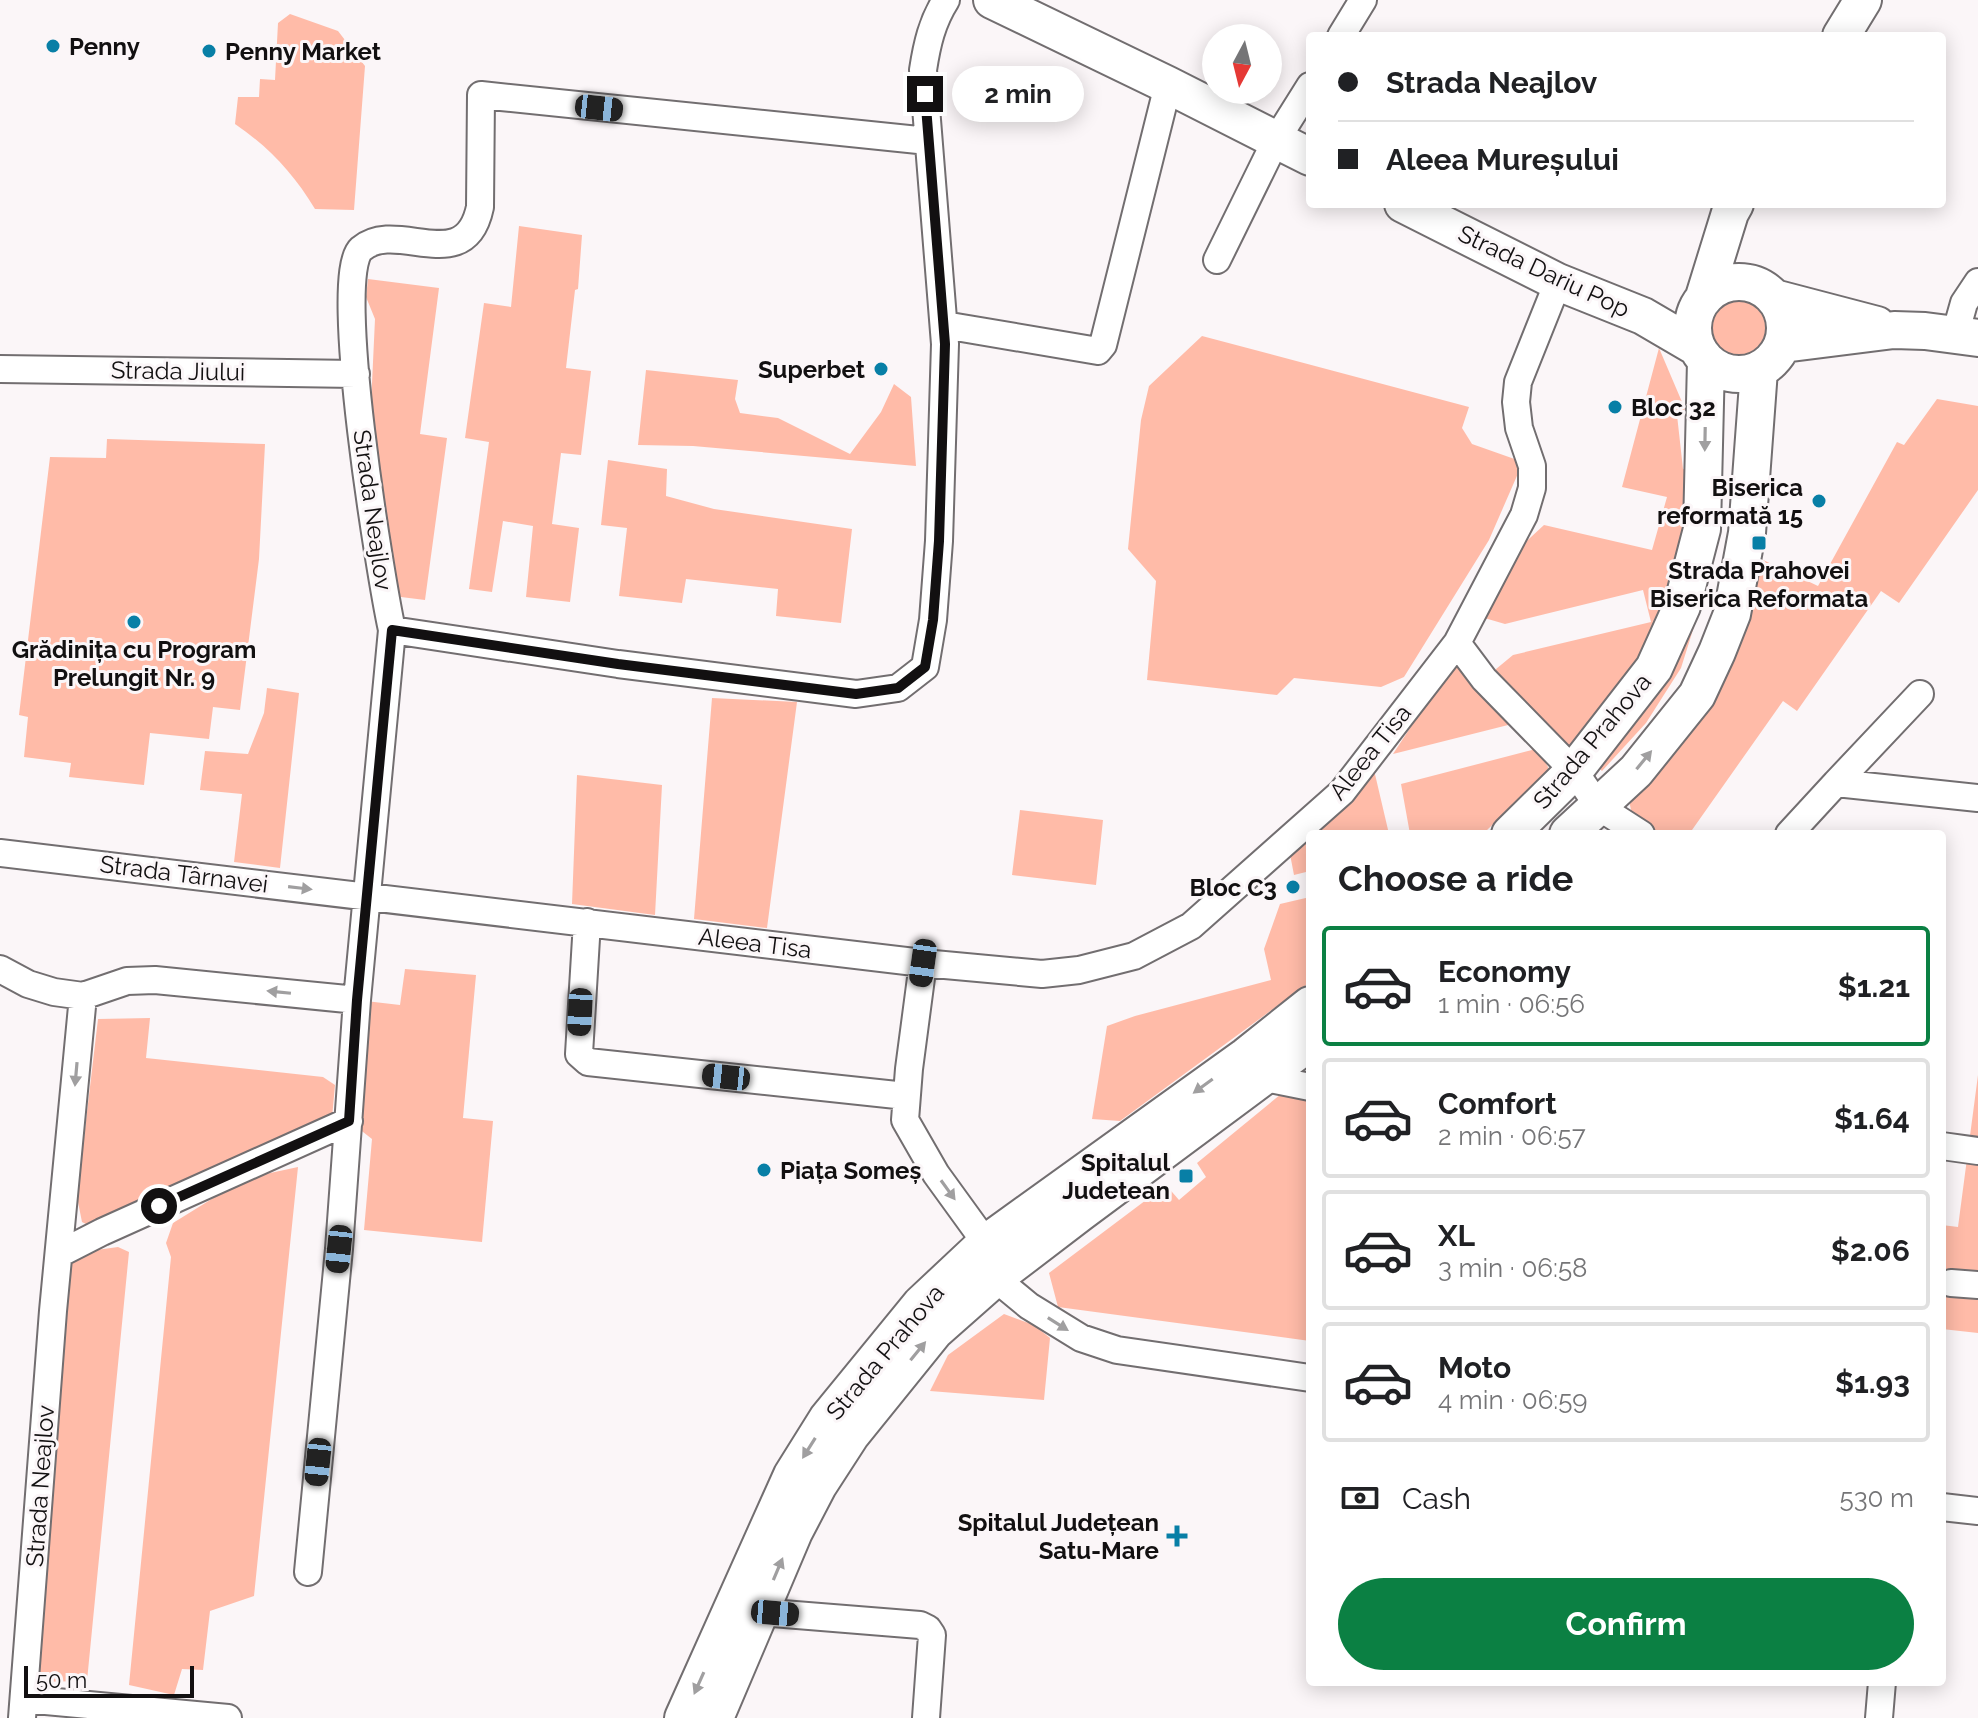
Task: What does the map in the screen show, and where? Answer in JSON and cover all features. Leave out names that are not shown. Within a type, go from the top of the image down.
[{"type":"street","points":[[392,630],[618,664],[856,694],[898,688],[925,667],[933,620],[939,526],[944,325],[923,70],[927,44],[936,17],[946,0]]},
{"type":"street","points":[[992,0],[1306,155]]},
{"type":"street","points":[[1343,32],[1363,0]]},
{"type":"street","points":[[1843,32],[1863,0]]},
{"type":"street","points":[[944,325],[1098,351],[1103,345],[1168,85]]},
{"type":"street","points":[[1217,260],[1276,140],[1306,92]]},
{"type":"street","name":"Strada Neajlov","points":[[308,1572],[392,630],[381,581],[366,474],[356,374],[351,283],[353,264],[360,250],[377,241],[439,244],[468,235],[477,222],[480,207],[481,95],[928,141]]},
{"type":"street","name":"Strada Dariu Pop","points":[[1411,208],[1558,282],[1643,316],[1700,330]]},
{"type":"street","points":[[1732,208],[1761,290],[1782,312],[1785,328],[1771,357]]},
{"type":"street","name":"Strada Prahova","points":[[1514,830],[1574,771],[1654,668],[1682,606],[1702,529],[1700,330],[1732,208]]},
{"type":"street","name":"Aleea Tisa","points":[[368,896],[923,963],[1042,974],[1079,970],[1134,956],[1191,926],[1342,792],[1457,643],[1524,515],[1532,488],[1532,466],[1519,428],[1516,402],[1518,382],[1558,282]]},
{"type":"street","points":[[1894,330],[1771,357],[1741,374],[1722,372],[1700,330],[1715,287],[1732,282],[1894,330],[1967,336],[1964,303],[1978,282]]},
{"type":"street","name":"Strada Prahova","points":[[1573,830],[1636,771],[1697,695],[1732,614],[1747,533],[1771,357]]},
{"type":"street","name":"Strada Jiului","points":[[0,369],[356,374]]},
{"type":"street","points":[[1457,643],[1484,679],[1574,771],[1599,807],[1635,830]]},
{"type":"street","points":[[1793,830],[1920,694]]},
{"type":"street","points":[[1836,783],[1978,798]]},
{"type":"street","name":"Strada Târnavei","points":[[0,853],[368,896]]},
{"type":"street","points":[[587,922],[579,1054],[588,1062],[906,1096]]},
{"type":"street","points":[[923,963],[905,1120],[936,1174],[986,1243],[995,1278],[1029,1306],[1081,1338],[1117,1350],[1306,1377]]},
{"type":"street","points":[[0,969],[28,984],[83,996],[127,981],[155,980],[357,1000]]},
{"type":"street","name":"Strada Neajlov","points":[[23,1708],[83,996]]},
{"type":"street","name":"Strada Prahova","points":[[715,1718],[812,1497],[851,1435],[935,1331],[995,1278],[1255,1067],[1306,1010]]},
{"type":"street","name":"Strada Prahova","points":[[683,1718],[792,1475],[827,1419],[921,1304],[986,1243],[1255,1067],[1306,1044]]},
{"type":"street","points":[[1255,1067],[1306,1086]]},
{"type":"street","points":[[59,1254],[349,1121]]},
{"type":"street","points":[[1946,1147],[1978,1151]]},
{"type":"street","points":[[1951,1283],[1978,1285]]},
{"type":"street","points":[[1946,1507],[1978,1511]]},
{"type":"street","points":[[759,1612],[920,1625],[928,1629],[932,1635],[926,1718]]},
{"type":"street","points":[[1879,1718],[1882,1686]]},
{"type":"street","points":[[23,1708],[228,1718]]},
{"type":"shaded area","points":[[290,14],[338,31],[365,66],[354,210],[315,209],[280,162],[235,124],[238,97],[259,97],[260,79],[275,80],[278,23]]},
{"type":"shaded area","points":[[519,226],[582,235],[578,289],[575,290],[566,368],[591,371],[581,455],[561,453],[552,524],[579,528],[570,602],[526,597],[533,526],[503,521],[492,592],[469,589],[489,442],[465,438],[484,303],[511,307]]},
{"type":"shaded area","points":[[368,279],[439,288],[420,434],[447,438],[425,600],[393,596],[371,405],[375,319],[366,297]]},
{"type":"shaded area","points":[[1745,296],[1763,305],[1770,316],[1770,342],[1763,353],[1752,360],[1733,362],[1715,353],[1708,342],[1706,323],[1715,305],[1726,298]]},
{"type":"shaded area","points":[[1202,336],[1469,407],[1462,428],[1472,444],[1523,462],[1489,540],[1404,677],[1381,687],[1294,678],[1277,695],[1147,680],[1156,581],[1128,549],[1141,420],[1149,386]]},
{"type":"shaded area","points":[[1659,348],[1685,409],[1677,415],[1683,469],[1704,472],[1682,606],[1585,756],[1527,726],[1549,769],[1487,830],[1409,830],[1401,784],[1532,750],[1524,721],[1393,754],[1456,658],[1484,679],[1513,655],[1651,622],[1643,590],[1505,624],[1481,617],[1516,551],[1544,525],[1652,550],[1667,497],[1622,487]]},
{"type":"shaded area","points":[[646,370],[738,380],[735,399],[740,413],[778,418],[850,454],[881,412],[894,384],[911,397],[916,466],[693,446],[638,445]]},
{"type":"shaded area","points":[[1937,399],[1978,406],[1978,490],[1899,603],[1881,591],[1797,711],[1783,701],[1692,830],[1640,830],[1632,811],[1630,799],[1633,788],[1687,738],[1712,702],[1745,627],[1759,558],[1818,586],[1897,442],[1904,445]]},
{"type":"shaded area","points":[[107,439],[265,444],[259,559],[240,710],[213,707],[209,739],[150,733],[144,785],[69,777],[71,763],[24,757],[28,717],[19,715],[50,457],[106,458]]},
{"type":"shaded area","points":[[608,460],[667,469],[666,496],[714,509],[852,529],[841,623],[776,616],[778,589],[686,579],[682,603],[619,596],[627,528],[601,525]]},
{"type":"shaded area","points":[[1703,598],[1681,668],[1646,723],[1602,771],[1592,761],[1694,601]]},
{"type":"shaded area","points":[[267,688],[299,693],[280,868],[234,862],[242,794],[200,790],[205,751],[248,754],[264,713]]},
{"type":"shaded area","points":[[712,698],[797,702],[767,928],[694,919]]},
{"type":"shaded area","points":[[1374,770],[1388,830],[1309,830]]},
{"type":"shaded area","points":[[577,775],[662,785],[655,915],[572,904]]},
{"type":"shaded area","points":[[1020,810],[1103,820],[1096,885],[1012,875]]},
{"type":"shaded area","points":[[1306,833],[1306,872],[1294,875],[1289,849]]},
{"type":"shaded area","points":[[1306,898],[1306,985],[1120,1121],[1092,1119],[1107,1026],[1271,980],[1264,949],[1280,904]]},
{"type":"shaded area","points":[[405,969],[476,975],[463,1118],[493,1121],[482,1242],[364,1230],[372,1139],[349,1121],[357,1000],[400,1005]]},
{"type":"shaded area","points":[[150,1018],[146,1058],[323,1077],[335,1085],[331,1129],[102,1232],[82,1222],[77,1197],[98,1019]]},
{"type":"shaded area","points":[[1978,1075],[1978,1333],[1946,1329],[1946,1226],[1958,1227]]},
{"type":"shaded area","points":[[1286,1090],[1306,1091],[1306,1340],[1058,1307],[1049,1273],[1166,1185],[1179,1200],[1206,1177],[1197,1163]]},
{"type":"shaded area","points":[[298,1167],[254,1596],[210,1611],[203,1670],[182,1669],[174,1695],[129,1685],[171,1257],[166,1243],[173,1223],[215,1197],[261,1175]]},
{"type":"shaded area","points":[[118,1247],[129,1252],[87,1681],[33,1682],[70,1264],[89,1251]]},
{"type":"shaded area","points":[[1004,1314],[1034,1325],[1050,1338],[1044,1400],[930,1391],[948,1355]]},
{"type":"place","name":"Penny","points":[[53,46]]},
{"type":"place","name":"Penny Market","points":[[209,51]]},
{"type":"place","name":"Superbet","points":[[881,369]]},
{"type":"place","name":"Bloc 32","points":[[1615,407]]},
{"type":"place","name":"Biserica reformată 15","points":[[1819,501]]},
{"type":"place","name":"Strada Prahovei Biserica Reformata","points":[[1759,543]]},
{"type":"place","name":"Grădinița cu Program Prelungit Nr. 9","points":[[134,622]]},
{"type":"place","name":"Bloc C3","points":[[1293,887]]},
{"type":"place","name":"Piața Someș","points":[[764,1170]]},
{"type":"place","name":"Spitalul Judetean","points":[[1186,1176]]},
{"type":"place","name":"Spitalul Județean Satu-Mare","points":[[1177,1536]]},
{"type":"route","points":[[159,1206],[349,1121],[357,1000],[392,630],[618,664],[856,694],[898,688],[925,667],[933,620],[939,541],[945,344],[925,94]]}]
